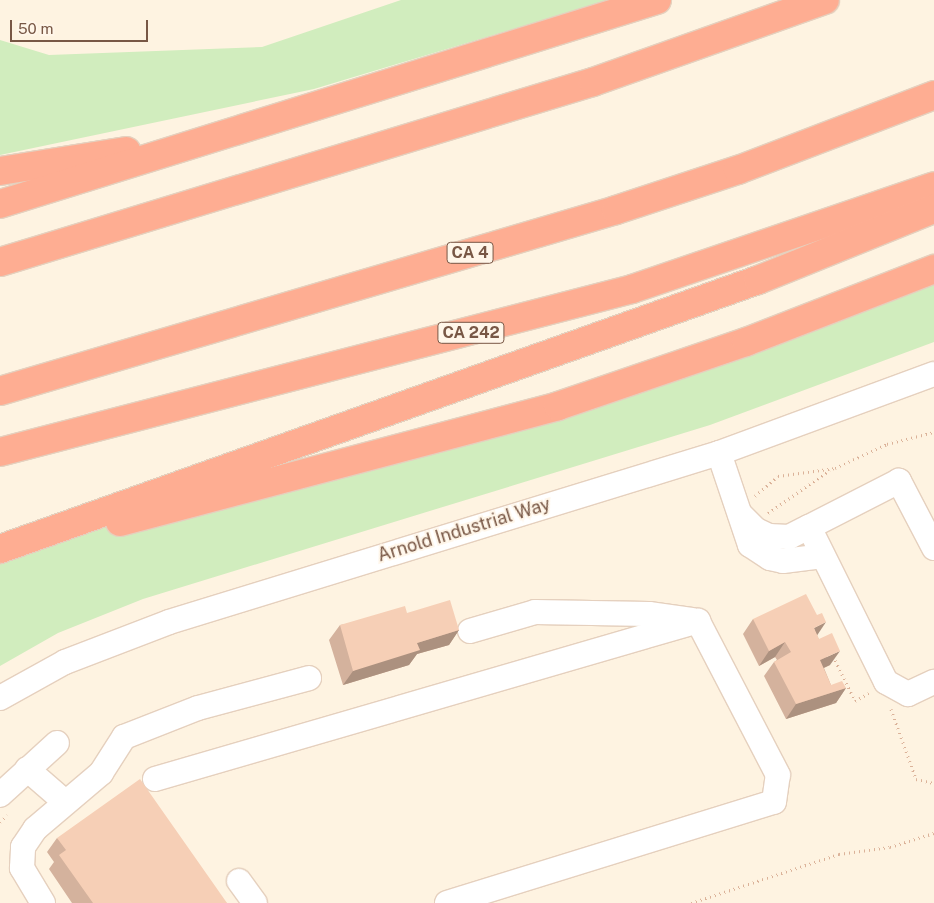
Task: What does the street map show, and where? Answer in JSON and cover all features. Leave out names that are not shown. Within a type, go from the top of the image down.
[{"type":"highway","points":[[0,204],[373,90],[657,0]]},
{"type":"highway","points":[[0,262],[593,82],[826,0]]},
{"type":"highway","points":[[0,171],[153,146],[373,90]]},
{"type":"highway","name":"CA 4","points":[[0,391],[616,210],[738,170],[934,95]]},
{"type":"highway","name":"CA 242","points":[[0,452],[632,290],[934,186]]},
{"type":"highway","points":[[0,549],[758,280],[934,210]]},
{"type":"highway","points":[[0,556],[306,470],[418,445],[558,406],[746,342],[934,269]]},
{"type":"street","name":"Arnold Industrial Way","points":[[0,698],[65,662],[169,622],[719,453],[934,374]]},
{"type":"street","points":[[719,453],[752,510],[756,530],[769,536],[789,537],[899,481],[934,548]]},
{"type":"street","points":[[752,510],[750,545],[770,558],[823,556]]},
{"type":"street","points":[[809,527],[886,682],[908,694],[934,682]]},
{"type":"street","points":[[470,631],[535,612],[649,614],[698,621]]},
{"type":"street","points":[[155,779],[698,621]]},
{"type":"street","points":[[447,903],[774,802],[778,775],[698,621]]},
{"type":"street","points":[[43,903],[22,868],[23,847],[65,802],[101,773],[124,737],[198,708],[309,678]]},
{"type":"street","points":[[0,794],[57,743]]},
{"type":"street","points":[[27,770],[65,802]]},
{"type":"street","points":[[239,881],[254,903]]},
{"type":"path","points":[[831,469],[778,476],[752,499],[752,510],[770,514],[831,469],[887,444],[934,432]]},
{"type":"path","points":[[830,649],[855,701],[875,690]]},
{"type":"path","points":[[888,702],[902,731],[916,779],[934,783]]},
{"type":"path","points":[[691,903],[839,854],[890,847],[934,833]]},
{"type":"green space","points":[[401,0],[610,0],[314,89],[0,155],[0,40],[49,55],[262,47]]},
{"type":"green space","points":[[934,269],[934,342],[710,425],[143,599],[58,633],[0,666],[0,557],[306,470],[418,445]]},
{"type":"building","points":[[806,594],[817,615],[822,613],[826,622],[814,628],[819,639],[832,633],[840,651],[820,660],[831,685],[842,681],[846,688],[796,704],[774,662],[791,652],[785,642],[769,651],[753,619]]},
{"type":"building","points":[[450,600],[459,630],[417,643],[420,650],[353,671],[340,625],[405,606],[407,613]]},
{"type":"building","points":[[140,779],[227,903],[93,903],[59,855],[66,850],[57,838]]}]
